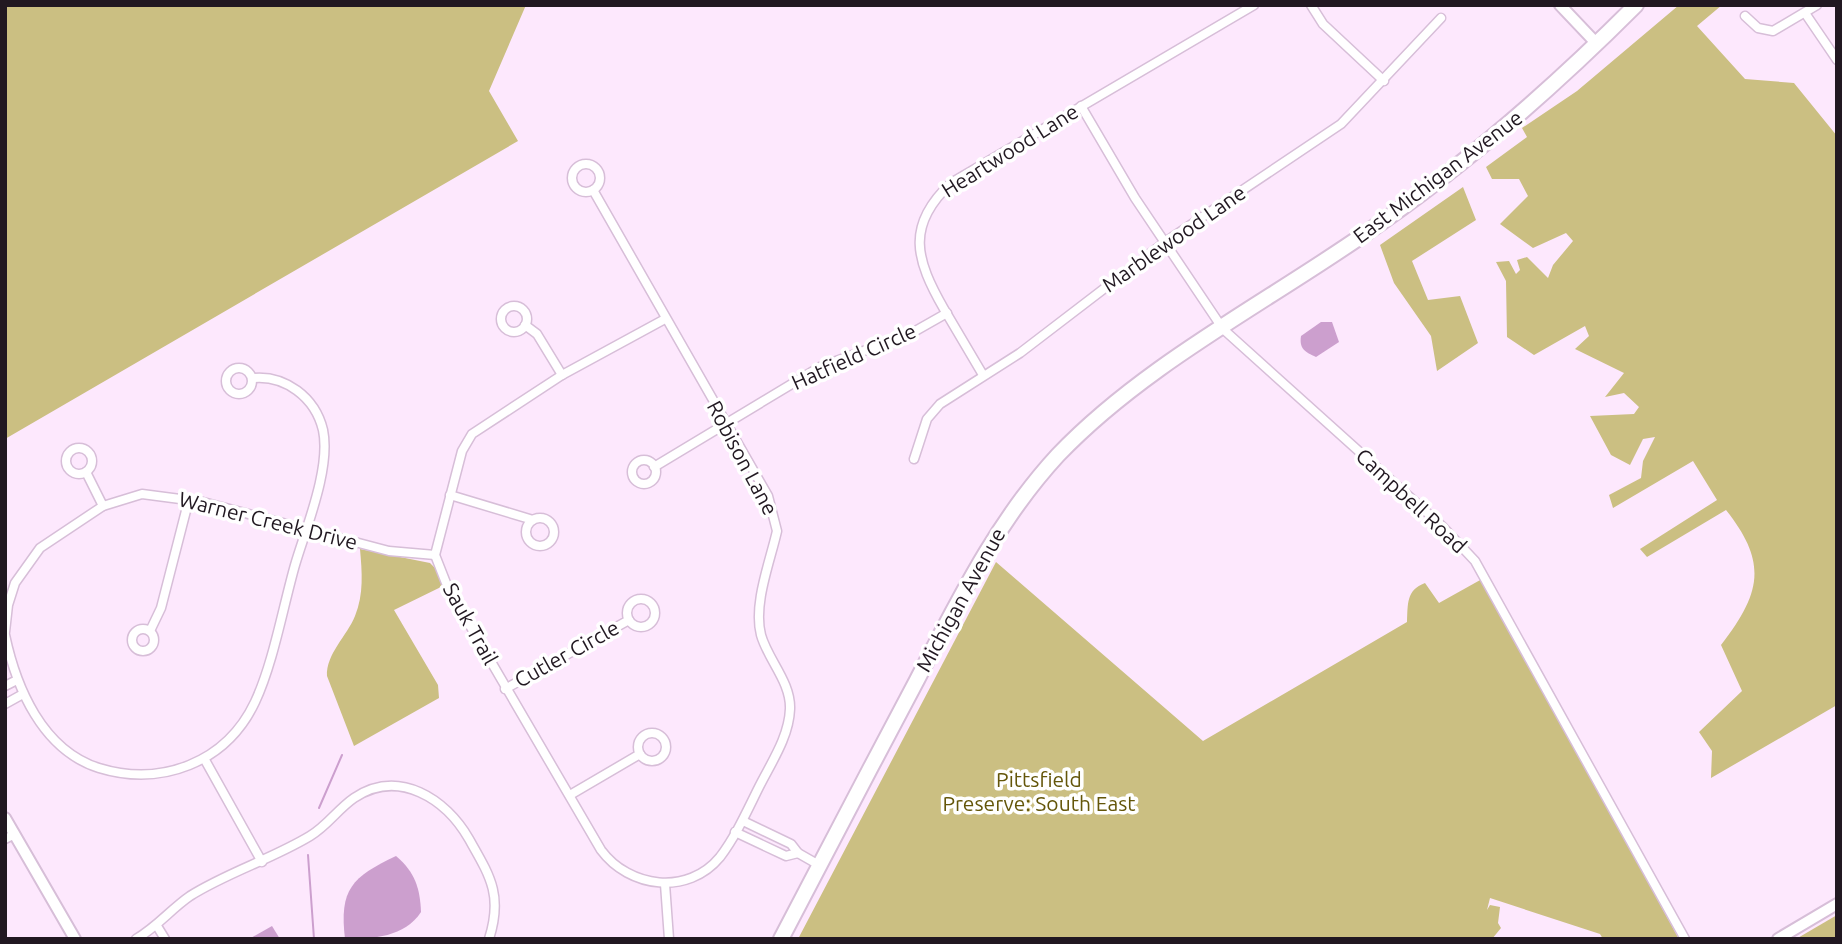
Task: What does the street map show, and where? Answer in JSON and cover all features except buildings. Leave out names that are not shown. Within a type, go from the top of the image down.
[{"type":"highway","name":"East Michigan Avenue","points":[[1223,329],[1408,204],[1526,110],[1636,5]]},
{"type":"highway","name":"Michigan Avenue","points":[[781,939],[982,557],[1016,506],[1046,468],[1099,416],[1156,372],[1223,329]]},
{"type":"main road","points":[[1560,5],[1597,44]]},
{"type":"main road","points":[[5,818],[10,837],[75,939]]},
{"type":"main road","points":[[1779,939],[1837,904]]},
{"type":"street","name":"Heartwood Lane","points":[[983,375],[925,276],[919,257],[919,235],[935,198],[951,183],[1254,5]]},
{"type":"street","points":[[1311,5],[1323,24],[1384,80]]},
{"type":"street","points":[[1745,16],[1758,27],[1773,32],[1816,5]]},
{"type":"street","points":[[1805,13],[1837,60]]},
{"type":"street","name":"Marblewood Lane","points":[[914,460],[927,419],[940,404],[1046,335],[1165,242],[1341,124],[1441,18]]},
{"type":"street","name":"Campbell Road","points":[[1081,106],[1165,242],[1223,329],[1442,526],[1472,557],[1685,939]]},
{"type":"street","name":"Robison Lane","points":[[593,190],[664,319],[768,496],[776,519],[777,531],[759,614],[761,635],[788,694],[790,708],[785,736],[743,821]]},
{"type":"street","name":"Hatfield Circle","points":[[654,467],[820,367],[910,334],[947,313]]},
{"type":"street","points":[[435,555],[462,451],[472,434],[562,375],[664,319]]},
{"type":"street","points":[[525,326],[537,334],[562,375]]},
{"type":"street","points":[[253,378],[275,378],[287,383],[306,399],[322,426],[323,461],[254,703],[229,739],[205,760],[262,862]]},
{"type":"street","points":[[86,472],[103,506]]},
{"type":"street","name":"Warner Creek Drive","points":[[205,760],[182,769],[143,776],[118,774],[91,765],[66,750],[45,727],[17,680],[5,633],[7,604],[15,583],[40,548],[103,506],[142,494],[189,499],[389,551],[435,555]]},
{"type":"street","points":[[450,495],[533,520]]},
{"type":"street","points":[[150,631],[161,608],[189,499]]},
{"type":"street","name":"Sauk Trail","points":[[435,555],[448,588],[610,863],[637,879],[665,884]]},
{"type":"street","name":"Cutler Circle","points":[[506,688],[629,620]]},
{"type":"street","points":[[5,686],[17,680]]},
{"type":"street","points":[[5,704],[23,694]]},
{"type":"street","points":[[570,795],[640,754]]},
{"type":"street","points":[[136,939],[158,926],[191,896],[311,835],[356,796],[372,790],[398,786],[416,789],[452,813],[464,830],[491,877],[496,902],[489,939]]},
{"type":"street","points":[[669,939],[665,884],[680,881],[707,868],[719,857],[743,821],[791,844],[798,853],[819,865]]},
{"type":"street","points":[[736,832],[786,856],[798,853]]},
{"type":"street","points":[[158,926],[165,939]]},
{"type":"green space","points":[[5,5],[526,5],[489,91],[518,141],[5,439]]},
{"type":"green space","points":[[1679,5],[1722,5],[1697,26],[1745,79],[1794,83],[1837,136],[1837,705],[1711,778],[1712,751],[1699,732],[1742,691],[1721,645],[1751,594],[1754,563],[1749,547],[1726,510],[1647,557],[1640,549],[1717,500],[1693,461],[1613,508],[1609,495],[1641,478],[1643,461],[1655,437],[1643,439],[1630,465],[1611,455],[1590,416],[1634,414],[1639,407],[1624,393],[1605,397],[1624,373],[1575,349],[1589,336],[1585,326],[1534,355],[1507,337],[1506,281],[1496,262],[1509,261],[1516,274],[1520,270],[1517,260],[1527,257],[1548,278],[1553,265],[1573,241],[1566,233],[1533,248],[1500,224],[1528,196],[1519,179],[1492,179],[1486,167],[1527,137],[1522,128],[1577,91]]},
{"type":"green space","points":[[1463,187],[1476,220],[1412,261],[1428,300],[1460,296],[1478,343],[1437,371],[1431,336],[1394,283],[1380,245]]},
{"type":"green space","points":[[360,549],[430,563],[437,570],[443,586],[394,610],[438,685],[439,698],[354,746],[327,676],[330,660],[358,608],[362,583]]},
{"type":"green space","name":"Pittsfield Preserve: South East","points":[[996,562],[1203,741],[1407,622],[1409,598],[1419,586],[1425,583],[1439,603],[1482,579],[1679,939],[1603,939],[1600,934],[1490,898],[1487,910],[1490,905],[1500,907],[1498,923],[1501,928],[1492,939],[798,939]]},
{"type":"green space","points":[[1837,915],[1837,939],[1796,939]]},
{"type":"shaded area","points":[[1321,322],[1332,322],[1339,342],[1316,357],[1304,350],[1301,336]]},
{"type":"shaded area","points":[[396,856],[408,868],[415,881],[421,912],[397,932],[377,937],[345,939],[344,908],[352,887],[359,878]]},
{"type":"shaded area","points":[[272,926],[280,939],[249,939]]},
{"type":"waterway","points":[[319,808],[342,755]]},
{"type":"waterway","points":[[308,855],[314,939]]}]
